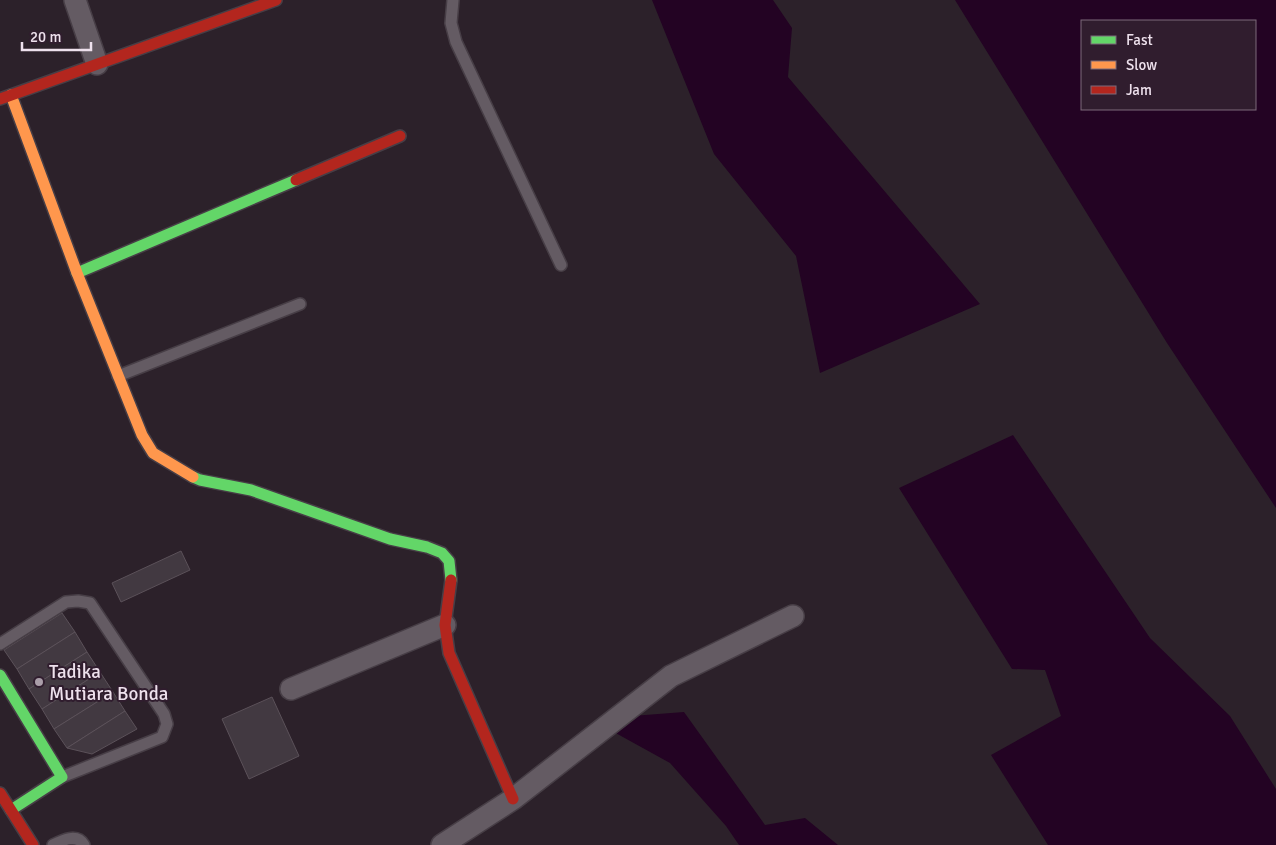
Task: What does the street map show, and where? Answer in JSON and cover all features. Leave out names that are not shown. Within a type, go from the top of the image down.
[{"type":"main road","points":[[0,99],[276,0]]},
{"type":"main road","points":[[11,95],[77,273],[142,434],[153,453],[172,466],[200,480],[251,490],[390,539],[427,547],[442,553],[449,561],[452,576],[445,624],[449,653],[513,799]]},
{"type":"main road","points":[[77,273],[400,136]]},
{"type":"main road","points":[[0,675],[62,777],[11,810]]},
{"type":"main road","points":[[0,793],[33,845]]},
{"type":"street","points":[[75,0],[97,64]]},
{"type":"street","points":[[442,845],[513,799],[671,676],[793,616]]},
{"type":"street","points":[[291,690],[445,624]]},
{"type":"lane","points":[[453,0],[451,23],[456,42],[561,265]]},
{"type":"lane","points":[[118,376],[300,304]]},
{"type":"lane","points":[[0,644],[66,602],[90,603],[164,714],[168,724],[162,737],[62,777]]},
{"type":"lane","points":[[53,845],[73,838],[82,841],[84,845]]},
{"type":"shaded area","points":[[652,0],[773,0],[792,28],[788,77],[980,304],[820,373],[796,256],[714,154]]},
{"type":"shaded area","points":[[955,0],[1276,0],[1276,508],[1167,343]]},
{"type":"shaded area","points":[[1013,435],[1150,638],[1230,716],[1276,789],[1276,845],[1048,845],[991,755],[1061,716],[1045,670],[1012,669],[899,488]]},
{"type":"shaded area","points":[[684,712],[765,825],[805,818],[838,845],[739,845],[726,826],[670,763],[612,731],[632,716]]},
{"type":"building","points":[[181,551],[190,570],[121,602],[112,583]]},
{"type":"building","points":[[62,613],[75,632],[17,669],[4,650]]},
{"type":"building","points":[[75,632],[87,652],[29,689],[17,669]]},
{"type":"building","points":[[87,652],[100,672],[42,709],[29,689]]},
{"type":"building","points":[[100,672],[113,692],[54,729],[42,709]]},
{"type":"building","points":[[113,692],[125,711],[67,748],[54,729]]},
{"type":"building","points":[[272,697],[299,756],[249,779],[222,719]]},
{"type":"building","points":[[125,711],[137,729],[92,754],[67,748]]},
{"type":"traffic: fast","points":[[77,273],[296,180]]},
{"type":"traffic: fast","points":[[193,477],[251,490],[390,539],[427,547],[442,553],[449,561],[451,580]]},
{"type":"traffic: fast","points":[[0,675],[62,777],[11,810]]},
{"type":"traffic: slow","points":[[11,95],[77,273],[142,435],[153,453],[193,477]]},
{"type":"traffic: jam","points":[[0,99],[276,0]]},
{"type":"traffic: jam","points":[[296,180],[400,136]]},
{"type":"traffic: jam","points":[[451,580],[445,625],[449,653],[513,799]]},
{"type":"traffic: jam","points":[[0,793],[33,845]]},
{"type":"place","name":"Tadika Mutiara Bonda","points":[[39,682]]}]
